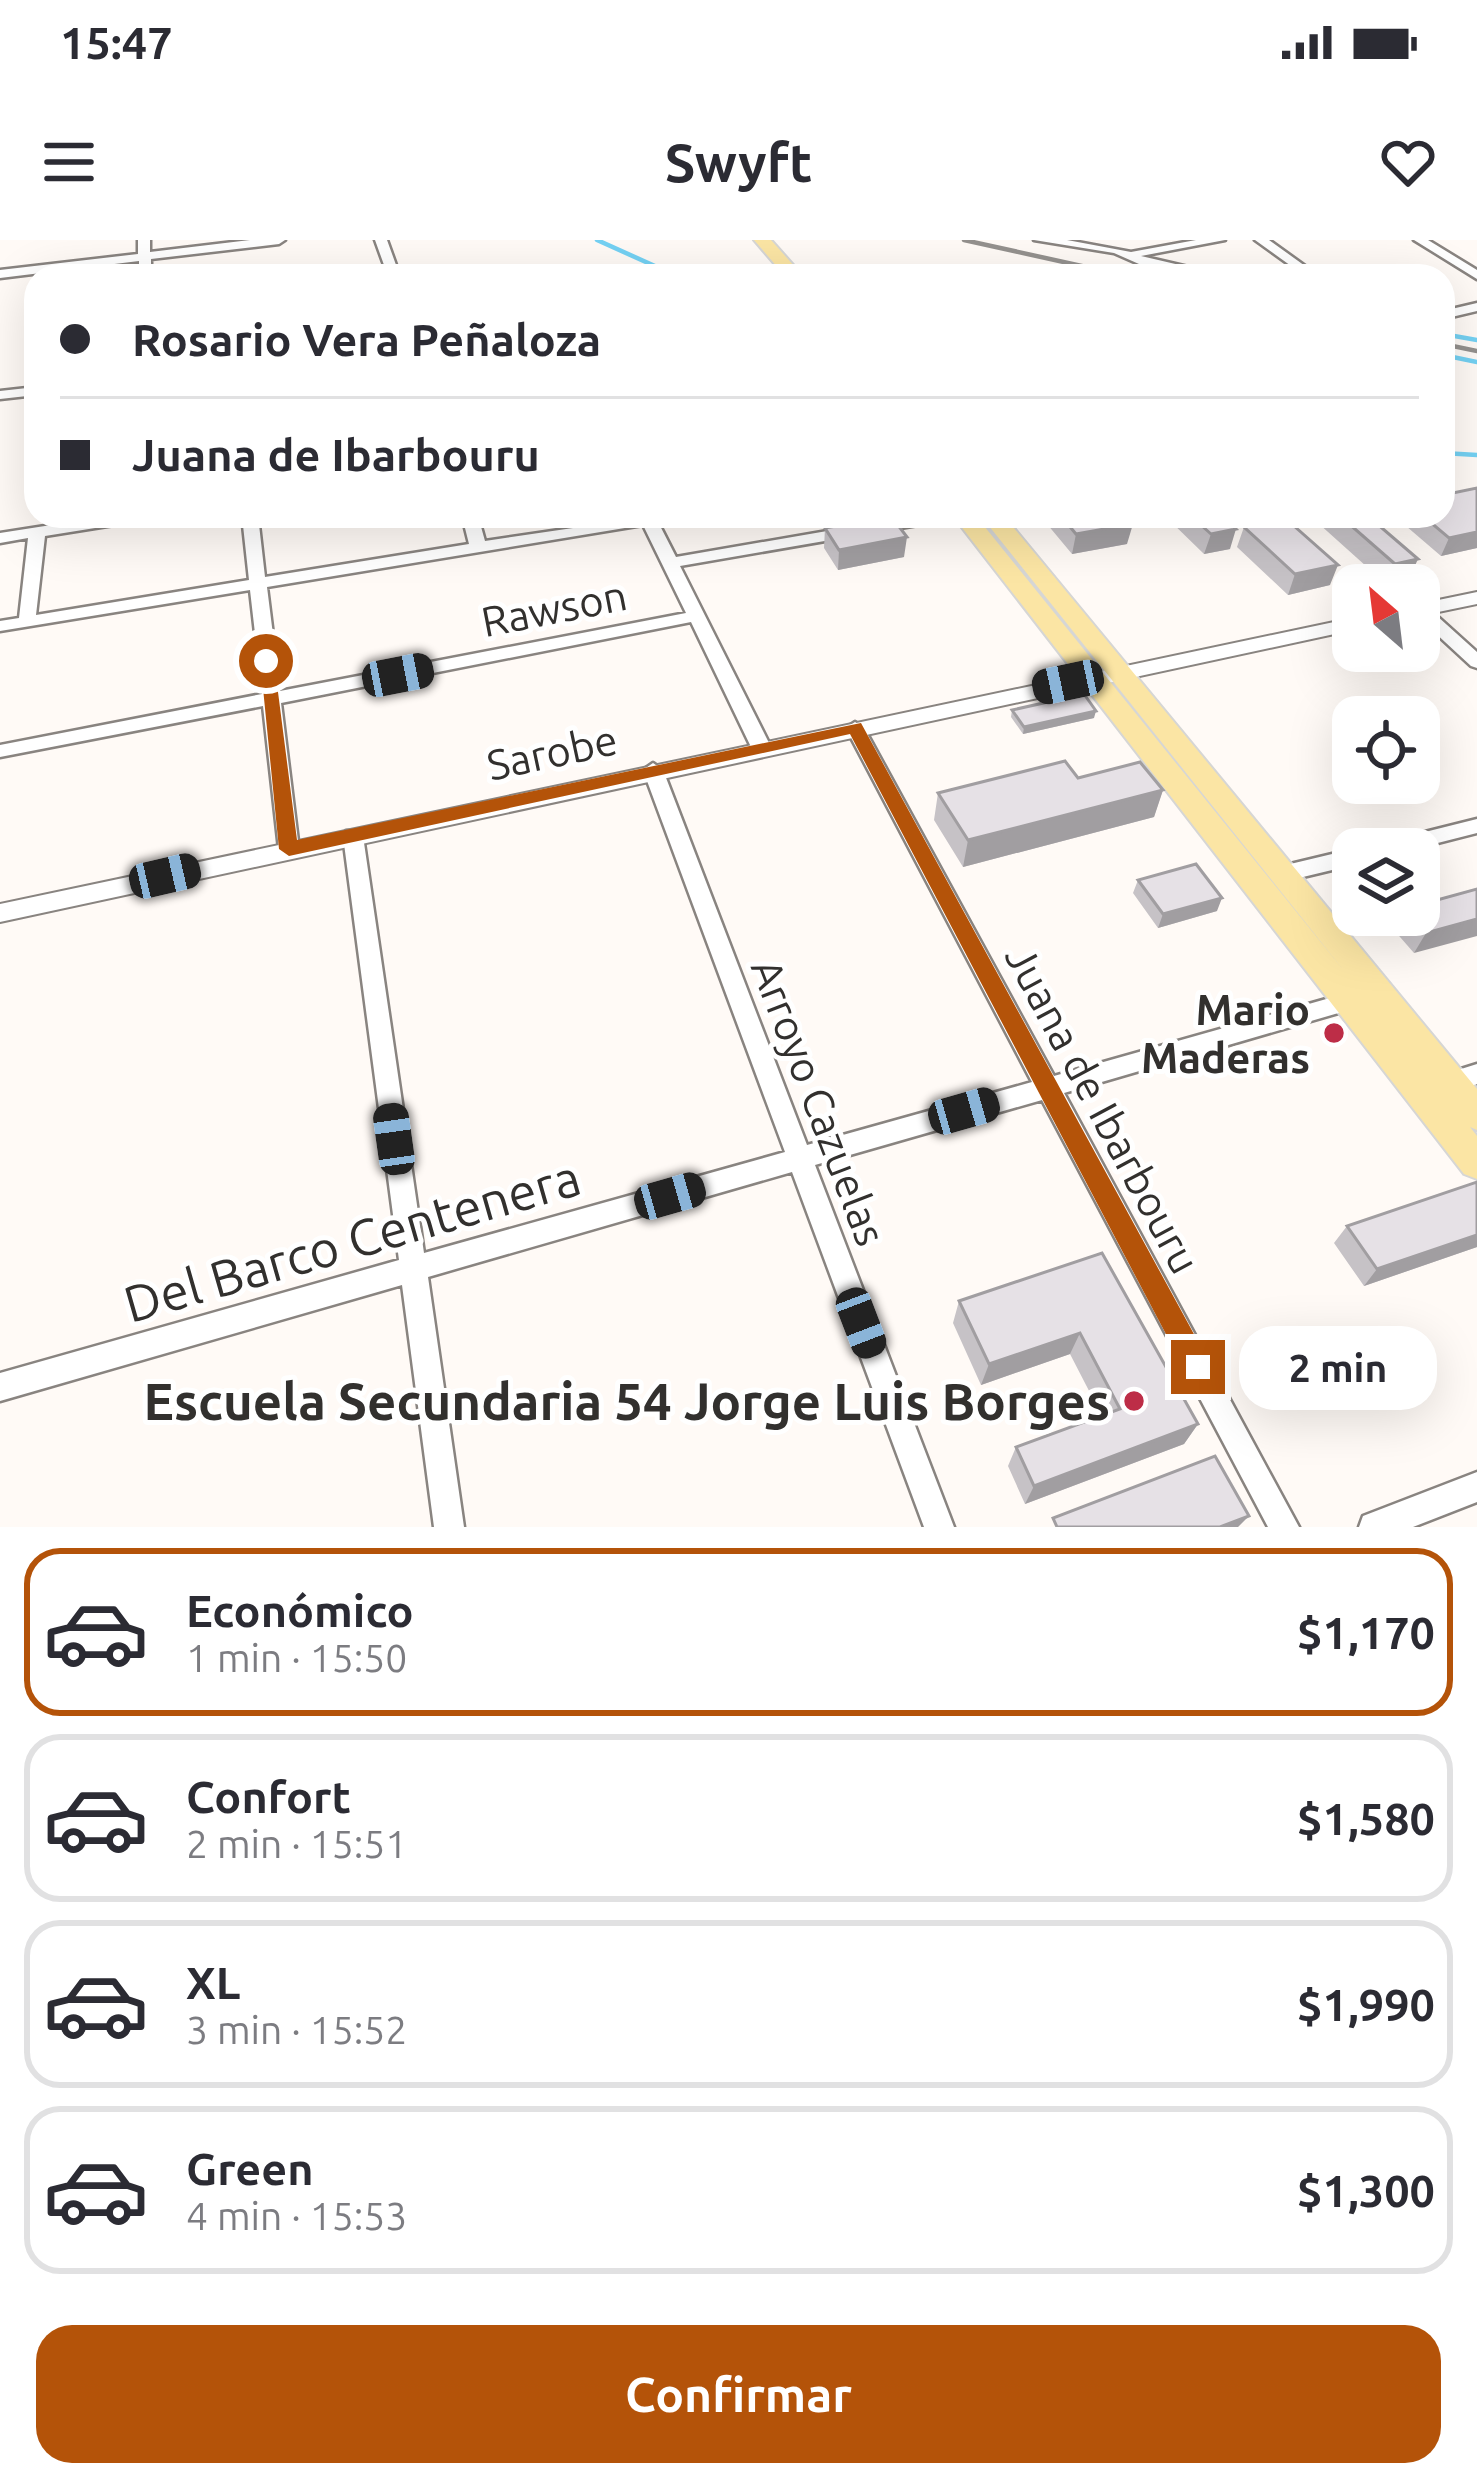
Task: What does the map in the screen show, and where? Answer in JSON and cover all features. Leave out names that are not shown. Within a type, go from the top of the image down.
[{"type":"main road","points":[[742,240],[762,264]]},
{"type":"main road","points":[[762,240],[783,264]]},
{"type":"main road","points":[[975,528],[1464,1078],[1477,1115]]},
{"type":"main road","points":[[1001,528],[1351,1001],[1477,1163]]},
{"type":"street","points":[[144,240],[144,264]]},
{"type":"street","points":[[80,264],[279,240]]},
{"type":"street","points":[[1040,240],[1170,264]]},
{"type":"street","points":[[1104,240],[1120,252],[1219,240]]},
{"type":"street","points":[[1261,240],[1296,264]]},
{"type":"street","points":[[1420,240],[1477,275]]},
{"type":"street","points":[[0,538],[62,528]]},
{"type":"street","points":[[251,528],[289,849]]},
{"type":"street","points":[[473,528],[478,546]]},
{"type":"street","points":[[0,626],[587,528]]},
{"type":"street","points":[[653,528],[760,747]]},
{"type":"street","points":[[672,563],[872,528]]},
{"type":"street","points":[[27,621],[37,532]]},
{"type":"street","points":[[1440,606],[1477,598]]},
{"type":"street","name":"Rawson","points":[[0,751],[697,616]]},
{"type":"street","name":"Sarobe","points":[[0,913],[1332,628]]},
{"type":"street","points":[[1440,629],[1477,662]]},
{"type":"street","name":"Juana de Ibarbouru","points":[[855,728],[1284,1527]]},
{"type":"street","name":"Arroyo Cazuelas","points":[[653,770],[939,1527]]},
{"type":"street","points":[[1440,835],[1477,826]]},
{"type":"street","points":[[352,836],[449,1527]]},
{"type":"street","points":[[1282,874],[1332,862]]},
{"type":"street","name":"Del Barco Centenera","points":[[0,1387],[1351,1001]]},
{"type":"street","points":[[1374,1527],[1477,1486]]},
{"type":"building","points":[[1477,488],[1477,532],[1449,538],[1437,528],[1455,528],[1455,493]]},
{"type":"building","points":[[825,528],[900,528],[907,537],[839,550]]},
{"type":"building","points":[[1071,528],[1110,528],[1076,534]]},
{"type":"building","points":[[1204,528],[1236,529],[1211,534]]},
{"type":"building","points":[[1245,528],[1296,528],[1337,564],[1295,574]]},
{"type":"building","points":[[1354,528],[1382,528],[1418,559],[1395,564]]},
{"type":"building","points":[[1084,694],[1096,711],[1024,727],[1012,710]]},
{"type":"building","points":[[1065,761],[1078,778],[1140,762],[1163,790],[968,840],[938,793]]},
{"type":"building","points":[[1196,864],[1222,898],[1163,914],[1138,880]]},
{"type":"building","points":[[1477,889],[1477,919],[1440,929],[1440,899]]},
{"type":"building","points":[[1477,1182],[1477,1235],[1377,1269],[1347,1226]]},
{"type":"building","points":[[1102,1253],[1198,1424],[1034,1486],[1016,1447],[1120,1409],[1080,1333],[989,1364],[959,1301]]},
{"type":"building","points":[[1215,1456],[1249,1516],[1220,1527],[1057,1527],[1053,1518]]},
{"type":"waterway","points":[[597,240],[650,264]]},
{"type":"waterway","points":[[1455,336],[1477,340]]},
{"type":"waterway","points":[[1455,357],[1477,362]]},
{"type":"waterway","points":[[1455,454],[1477,455]]},
{"type":"railway","points":[[964,240],[1073,264]]},
{"type":"railway","points":[[1455,346],[1477,351]]},
{"type":"place","name":"Mario Maderas","points":[[1334,1033]]},
{"type":"place","name":"Escuela Secundaria 54 Jorge Luis Borges","points":[[1134,1401]]},
{"type":"route","points":[[266,661],[289,849],[855,728],[1198,1367]]}]
